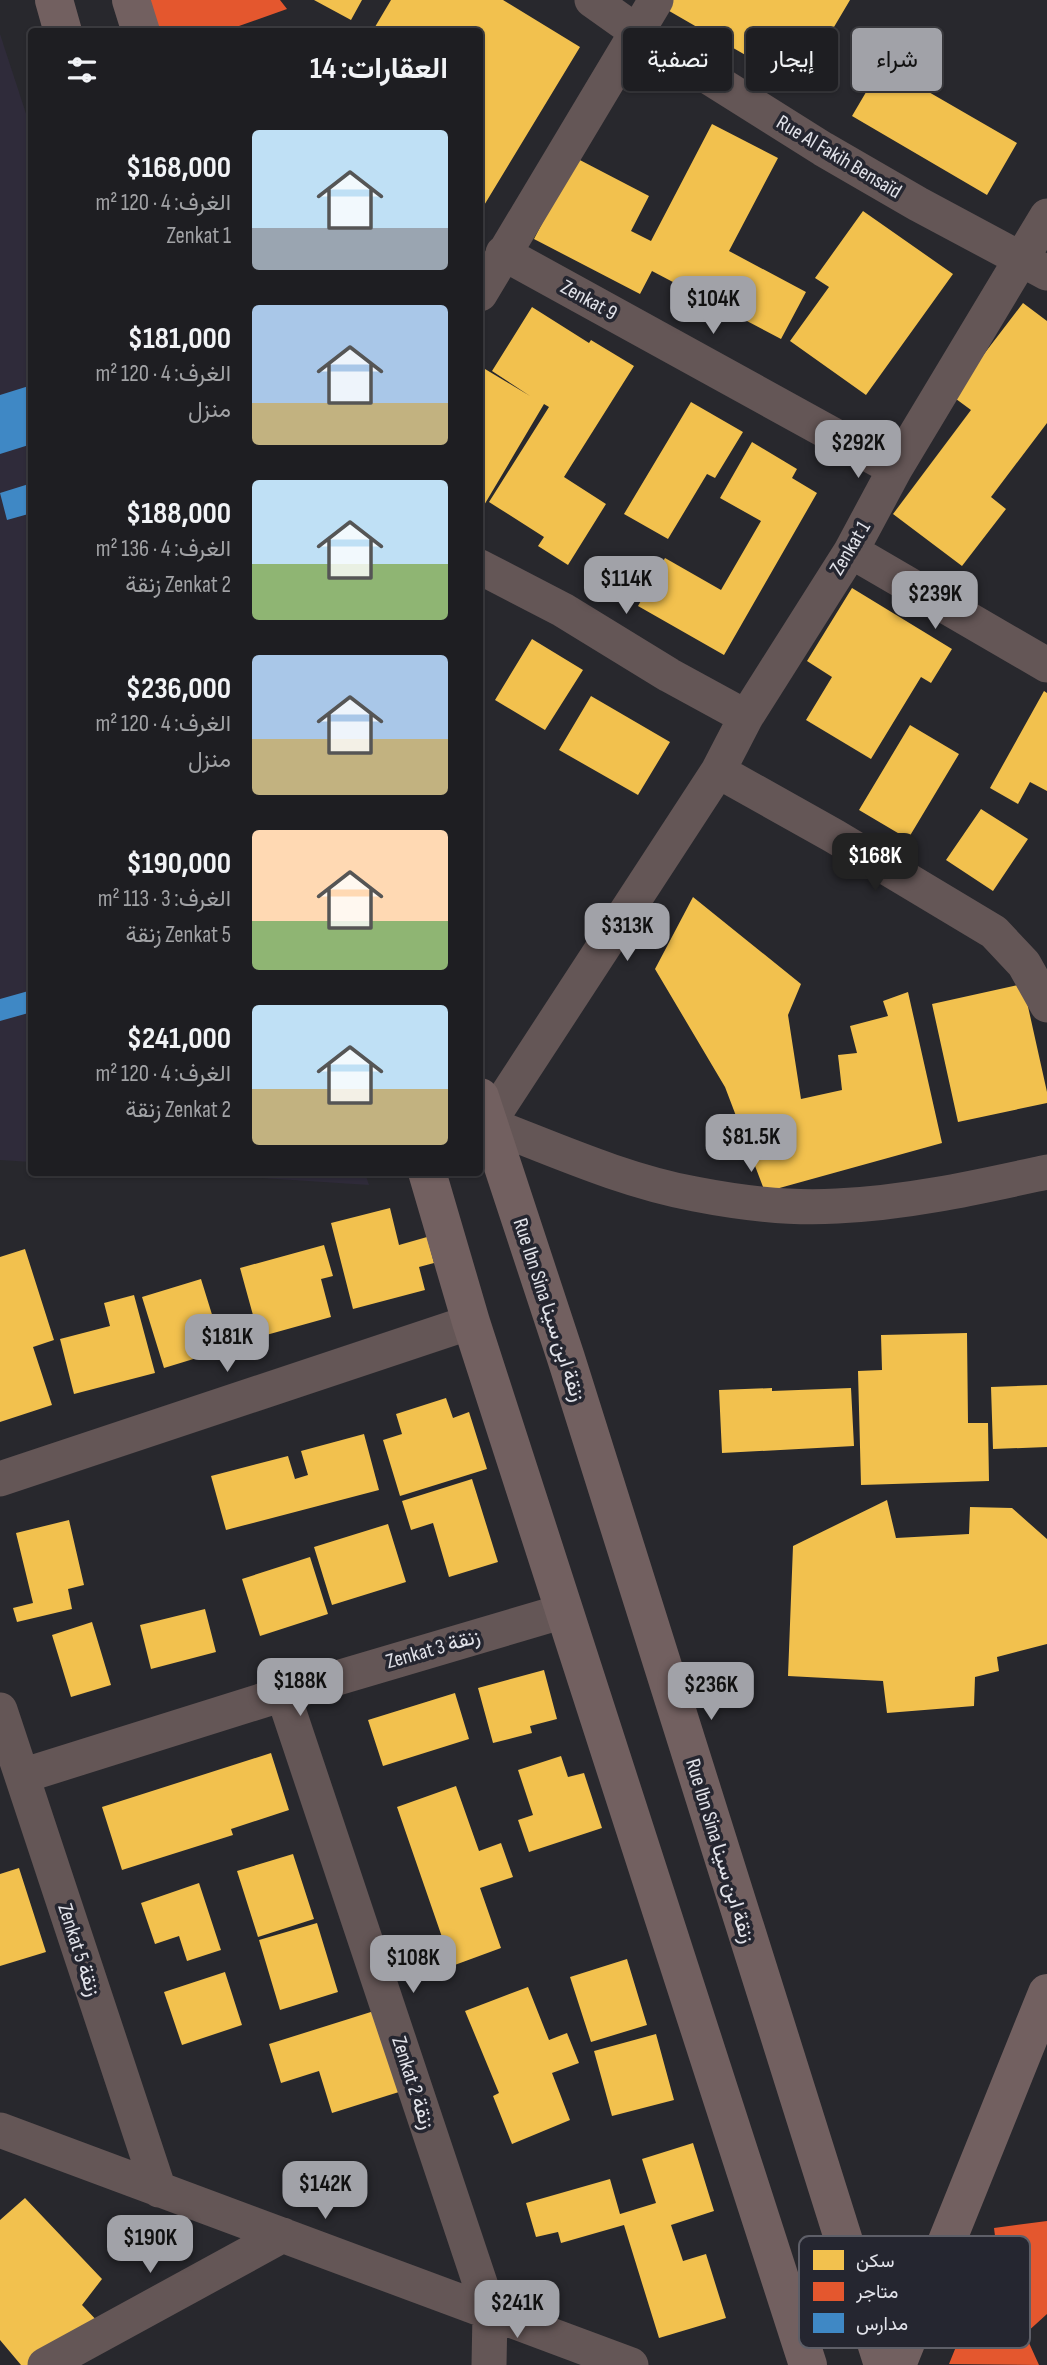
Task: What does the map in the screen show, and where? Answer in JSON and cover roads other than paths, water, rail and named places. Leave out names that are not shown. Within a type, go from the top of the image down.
[{"type":"main road","points":[[54,0],[62,28]]},
{"type":"main road","points":[[131,0],[140,28]]},
{"type":"main road","name":"Rue Ibn Sina زنقة ابن سينا","points":[[483,1119],[566,1358],[842,2236]]},
{"type":"main road","points":[[428,1176],[471,1322],[799,2337]]},
{"type":"main road","points":[[949,2236],[1047,1993]]},
{"type":"main road","points":[[802,2348],[808,2365]]},
{"type":"main road","name":"Rue Ibn Sina زنقة ابن سينا","points":[[878,2348],[883,2365]]},
{"type":"main road","points":[[897,2365],[904,2348]]},
{"type":"street","name":"Rue Al Fakih Bensaïd","points":[[592,0],[631,28]]},
{"type":"street","points":[[639,28],[656,0]]},
{"type":"street","points":[[483,289],[623,55]]},
{"type":"street","name":"Rue Al Fakih Bensaïd","points":[[731,91],[918,204],[1034,265]]},
{"type":"street","name":"Zenkat 1","points":[[483,1115],[718,771],[746,717],[851,551],[895,469],[1034,265],[1047,216]]},
{"type":"street","name":"Zenkat 9","points":[[503,253],[895,469]]},
{"type":"street","points":[[851,551],[1047,665]]},
{"type":"street","points":[[483,569],[563,610],[669,675],[746,717]]},
{"type":"street","points":[[718,771],[834,836],[994,932],[1024,964],[1047,1005]]},
{"type":"street","points":[[483,1116],[630,1177],[693,1194],[762,1204],[836,1206],[912,1199],[1047,1172]]},
{"type":"street","points":[[0,1479],[471,1322]]},
{"type":"street","name":"Zenkat 3 زنقة","points":[[22,1776],[283,1694],[564,1611]]},
{"type":"street","name":"Zenkat 2 زنقة","points":[[283,1694],[490,2313],[489,2365]]},
{"type":"street","name":"Zenkat 5 زنقة","points":[[0,1710],[159,2190]]},
{"type":"street","points":[[0,2130],[631,2365]]},
{"type":"street","points":[[45,2365],[283,2235]]}]
